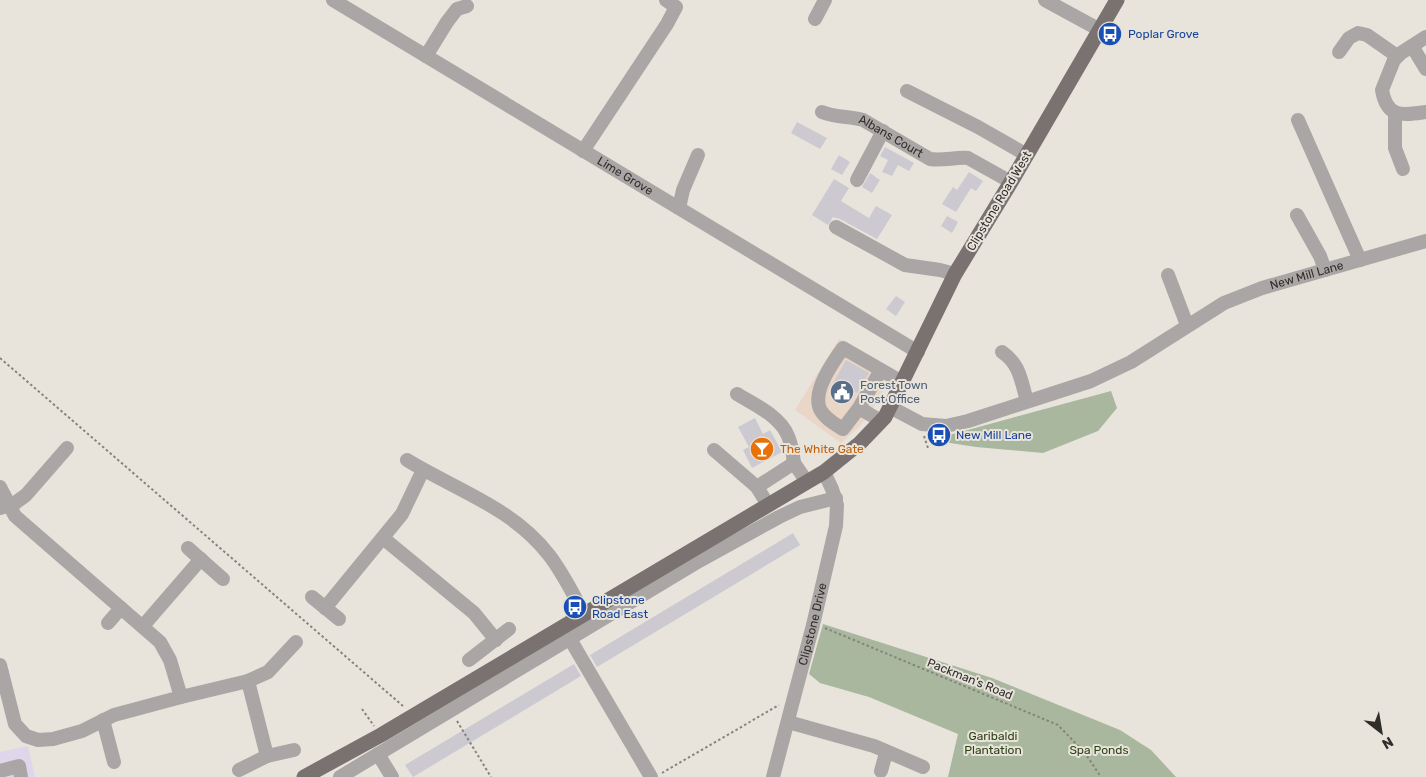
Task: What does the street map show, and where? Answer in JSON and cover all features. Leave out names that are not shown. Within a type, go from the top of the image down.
[{"type":"main road","name":"Clipstone Road West","points":[[890,406],[955,274],[1117,0]]},
{"type":"main road","points":[[304,777],[381,735],[824,472],[860,443],[880,421],[890,406]]},
{"type":"street","name":"Lime Grove","points":[[333,0],[918,352]]},
{"type":"street","points":[[583,150],[667,24],[676,7],[666,0]]},
{"type":"street","points":[[815,19],[825,0]]},
{"type":"street","points":[[1045,0],[1100,30]]},
{"type":"street","points":[[426,56],[457,9],[467,6]]},
{"type":"street","points":[[1339,52],[1349,38],[1358,33],[1367,35],[1397,56]]},
{"type":"street","points":[[1403,169],[1395,148],[1395,114],[1387,105],[1382,90],[1397,56],[1426,37]]},
{"type":"street","points":[[1412,46],[1426,69]]},
{"type":"street","points":[[907,91],[978,127],[1027,155]]},
{"type":"street","name":"Albans Court","points":[[822,112],[835,117],[864,120],[930,159],[968,158],[1011,182]]},
{"type":"street","points":[[1395,114],[1405,115],[1426,112]]},
{"type":"street","points":[[1298,120],[1360,260]]},
{"type":"street","points":[[857,180],[883,131]]},
{"type":"street","points":[[679,208],[683,190],[698,155]]},
{"type":"street","points":[[1298,215],[1320,256],[1325,270]]},
{"type":"street","points":[[836,227],[905,265],[955,274]]},
{"type":"street","name":"New Mill Lane","points":[[890,406],[922,424],[946,426],[1091,381],[1132,362],[1224,303],[1262,288],[1426,241]]},
{"type":"street","points":[[1168,274],[1187,325]]},
{"type":"street","points":[[881,370],[859,408],[843,429],[820,410],[819,396],[826,376],[843,348],[902,382]]},
{"type":"street","points":[[1002,352],[1011,358],[1016,366],[1027,401]]},
{"type":"street","points":[[737,394],[769,414],[780,424],[788,436],[794,463],[807,482]]},
{"type":"street","points":[[859,408],[880,421]]},
{"type":"street","points":[[5,506],[22,499],[67,448]]},
{"type":"street","points":[[714,450],[757,487],[768,505]]},
{"type":"street","points":[[407,460],[496,508],[534,538],[554,561],[584,614]]},
{"type":"street","points":[[757,487],[794,463]]},
{"type":"street","points":[[325,608],[402,514],[423,470]]},
{"type":"street","name":"Clipstone Drive","points":[[773,777],[813,625],[836,526],[836,498],[824,472]]},
{"type":"street","points":[[0,487],[5,506],[15,516],[160,642],[173,666],[181,697]]},
{"type":"street","points":[[340,777],[699,562],[779,517],[800,508],[836,498]]},
{"type":"street","points":[[383,538],[474,613],[496,640]]},
{"type":"street","points":[[188,548],[224,579]]},
{"type":"street","points":[[143,626],[201,559]]},
{"type":"street","points":[[312,597],[339,619]]},
{"type":"street","points":[[108,623],[121,608]]},
{"type":"street","points":[[468,660],[509,629]]},
{"type":"street","points":[[570,639],[651,777]]},
{"type":"street","points":[[0,665],[15,724],[26,736],[38,740],[53,739],[87,730],[114,714],[248,681],[268,672],[296,642]]},
{"type":"street","points":[[248,681],[267,756]]},
{"type":"street","points":[[103,720],[114,762]]},
{"type":"street","points":[[788,722],[874,746],[886,753],[923,767]]},
{"type":"street","points":[[239,770],[267,756],[294,750]]},
{"type":"street","points":[[881,771],[886,753]]},
{"type":"street","points":[[378,754],[392,777]]},
{"type":"street","points":[[0,771],[19,766],[21,777]]},
{"type":"path","points":[[0,358],[413,715]]},
{"type":"path","name":"Packman's Road","points":[[813,625],[836,632],[1058,726],[1085,753],[1101,777]]},
{"type":"path","points":[[656,777],[794,697]]},
{"type":"path","points":[[362,709],[381,735]]},
{"type":"path","points":[[451,710],[491,777]]},
{"type":"shaded area","points":[[839,339],[895,370],[873,409],[859,427],[841,443],[795,410]]},
{"type":"shaded area","points":[[28,746],[35,777],[0,777],[0,752]]},
{"type":"green space","points":[[1111,391],[1117,408],[1098,431],[1043,453],[976,447],[931,440]]},
{"type":"green space","points":[[823,624],[992,678],[1120,730],[1151,750],[1176,777],[948,777],[958,734],[869,697],[820,683],[809,674]]},
{"type":"building","points":[[797,122],[827,138],[820,149],[791,133]]},
{"type":"building","points":[[885,147],[914,163],[909,171],[898,165],[892,176],[882,172],[888,160],[880,156]]},
{"type":"building","points":[[839,155],[850,162],[842,175],[831,169]]},
{"type":"building","points":[[969,172],[983,181],[976,191],[971,188],[956,212],[942,204],[953,187],[957,190]]},
{"type":"building","points":[[870,173],[880,180],[872,193],[862,187]]},
{"type":"building","points":[[834,179],[849,188],[841,201],[869,218],[876,206],[892,215],[877,239],[840,219],[833,217],[828,225],[812,215]]},
{"type":"building","points":[[947,216],[958,222],[952,233],[941,226]]},
{"type":"building","points":[[896,296],[905,302],[896,316],[886,309]]},
{"type":"building","points":[[846,360],[869,373],[857,393],[853,391],[847,402],[835,395],[839,388],[832,385]]},
{"type":"building","points":[[755,418],[763,434],[770,430],[782,452],[752,468],[743,450],[749,447],[738,427]]},
{"type":"building","points":[[793,533],[800,545],[597,667],[590,655]]},
{"type":"building","points":[[574,664],[581,676],[413,777],[405,765]]},
{"type":"place","name":"Poplar Grove","points":[[1110,34]]},
{"type":"place","name":"Forest Town Post Office","points":[[842,392]]},
{"type":"place","name":"New Mill Lane","points":[[939,435]]},
{"type":"place","name":"The White Gate","points":[[762,449]]},
{"type":"place","name":"Clipstone Road East","points":[[575,607]]},
{"type":"park label","name":"Garibaldi Plantation","points":[[993,743]]},
{"type":"park label","name":"Spa Ponds","points":[[1099,750]]}]
